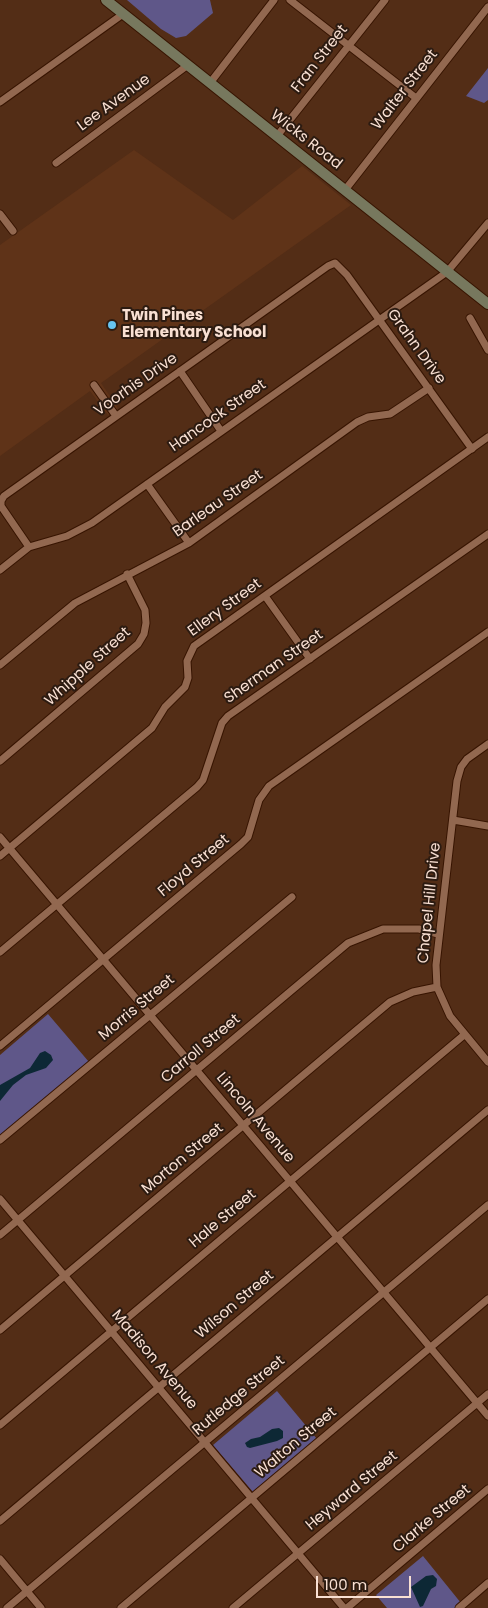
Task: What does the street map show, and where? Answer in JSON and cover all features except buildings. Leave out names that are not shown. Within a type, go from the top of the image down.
[{"type":"main road","name":"Wicks Road","points":[[106,0],[488,304]]},
{"type":"street","points":[[210,82],[274,0]]},
{"type":"street","points":[[290,0],[416,98]]},
{"type":"street","name":"Fran Street","points":[[277,136],[385,0]]},
{"type":"street","name":"Walter Street","points":[[345,190],[488,7]]},
{"type":"street","points":[[0,102],[123,14]]},
{"type":"street","name":"Lee Avenue","points":[[56,163],[188,65]]},
{"type":"street","points":[[0,214],[13,232]]},
{"type":"street","name":"Hancock Street","points":[[0,570],[29,547],[79,531],[447,272],[488,223]]},
{"type":"street","name":"Grahn Drive","points":[[335,263],[347,275],[472,449]]},
{"type":"street","name":"Voorhis Drive","points":[[29,547],[1,506],[0,501],[116,416],[328,266],[335,263]]},
{"type":"street","points":[[470,318],[488,350]]},
{"type":"street","points":[[180,371],[221,431]]},
{"type":"street","points":[[94,385],[116,416]]},
{"type":"street","name":"Barleau Street","points":[[0,665],[76,603],[189,543],[357,422],[368,417],[390,414],[429,388]]},
{"type":"street","name":"Ellery Street","points":[[0,856],[152,728],[165,707],[185,687],[188,678],[187,662],[194,646],[488,438]]},
{"type":"street","points":[[147,484],[189,543]]},
{"type":"street","name":"Sherman Street","points":[[0,952],[197,787],[203,780],[222,722],[488,534]]},
{"type":"street","name":"Whipple Street","points":[[0,761],[138,644],[145,628],[145,610],[128,574]]},
{"type":"street","points":[[265,596],[310,659]]},
{"type":"street","name":"Floyd Street","points":[[0,1046],[241,844],[248,837],[259,800],[269,786],[488,632]]},
{"type":"street","name":"Chapel Hill Drive","points":[[488,744],[467,759],[461,767],[457,781],[438,934],[436,965],[437,987],[450,1016],[488,1062]]},
{"type":"street","points":[[453,820],[488,826]]},
{"type":"street","name":"Lincoln Avenue","points":[[0,837],[488,1416]]},
{"type":"street","name":"Morris Street","points":[[0,1140],[292,897]]},
{"type":"street","name":"Carroll Street","points":[[0,1235],[348,943],[383,928],[419,929],[438,934]]},
{"type":"street","name":"Morton Street","points":[[0,1330],[390,1002],[413,992],[437,987]]},
{"type":"street","name":"Hale Street","points":[[0,1425],[464,1035]]},
{"type":"street","name":"Wilson Street","points":[[0,1521],[488,1110]]},
{"type":"street","name":"Madison Avenue","points":[[0,1199],[346,1608]]},
{"type":"street","name":"Rutledge Street","points":[[7,1608],[488,1205]]},
{"type":"street","name":"Walton Street","points":[[121,1608],[488,1299]]},
{"type":"street","name":"Heyward Street","points":[[234,1608],[488,1394]]},
{"type":"street","name":"Clarke Street","points":[[346,1608],[488,1489]]},
{"type":"street","points":[[0,1560],[41,1608]]},
{"type":"street","points":[[459,1608],[488,1583]]},
{"type":"shaded area","points":[[127,0],[210,0],[213,13],[186,36],[176,38],[161,29]]},
{"type":"shaded area","points":[[488,68],[488,100],[484,103],[466,96]]},
{"type":"shaded area","name":"Twin Pines Elementary School","points":[[134,150],[233,220],[302,166],[351,205],[101,383],[118,408],[108,415],[90,391],[0,456],[0,245]]},
{"type":"shaded area","points":[[48,1014],[89,1062],[0,1137],[0,1055]]},
{"type":"shaded area","points":[[277,1391],[317,1439],[253,1492],[213,1445]]},
{"type":"shaded area","points":[[423,1556],[461,1603],[456,1608],[387,1608],[376,1595]]},
{"type":"water","points":[[45,1051],[51,1055],[53,1060],[46,1068],[26,1075],[13,1085],[0,1101],[0,1085],[30,1068],[40,1053]]},
{"type":"water","points":[[279,1428],[283,1431],[283,1438],[250,1448],[247,1447],[245,1443],[251,1439],[260,1437],[272,1429]]},
{"type":"water","points":[[433,1575],[437,1579],[436,1586],[431,1589],[423,1606],[420,1607],[411,1587],[426,1576]]},
{"type":"place","name":"Twin Pines Elementary School","points":[[112,325]]}]
